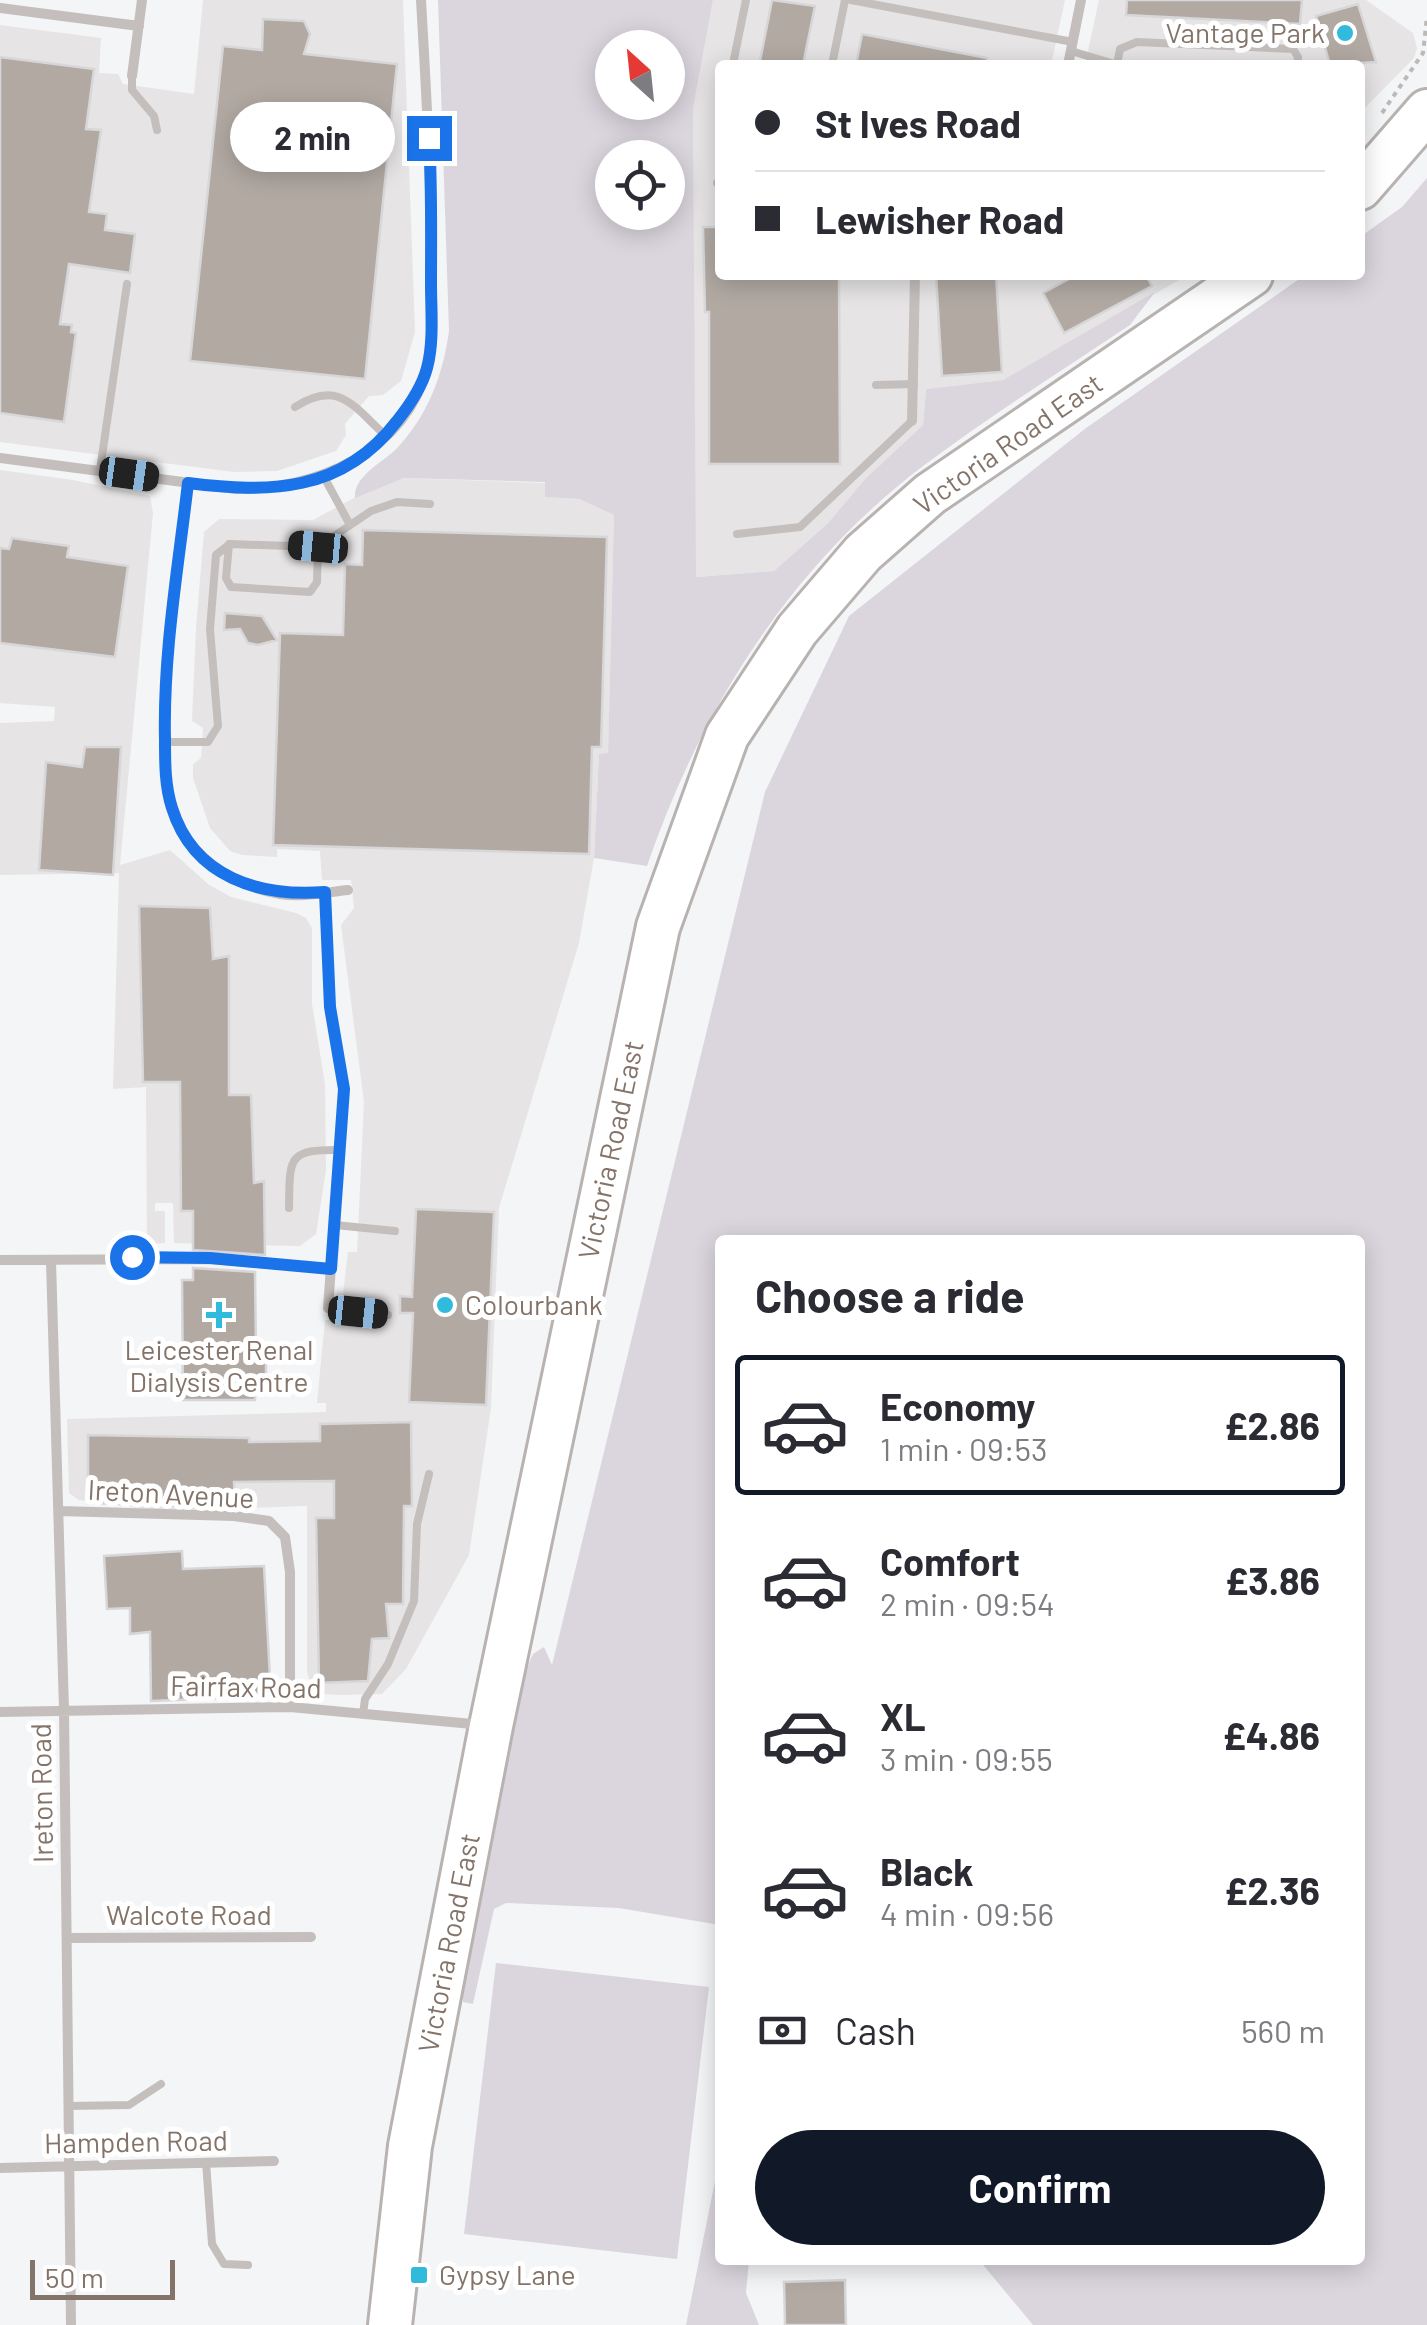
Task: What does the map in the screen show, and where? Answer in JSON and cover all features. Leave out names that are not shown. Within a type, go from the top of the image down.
[{"type":"highway","points":[[1365,184],[1427,111]]},
{"type":"highway","name":"Victoria Road East","points":[[390,2325],[410,2146],[491,1726],[658,927],[727,736],[797,630],[864,554],[930,494],[1244,280]]},
{"type":"street","points":[[132,76],[142,0]]},
{"type":"street","points":[[0,458],[268,490],[324,476],[366,453],[386,436],[410,404],[427,368],[432,329],[431,172],[421,0]]},
{"type":"street","points":[[1069,60],[1082,0]]},
{"type":"street","points":[[0,8],[139,26]]},
{"type":"street","points":[[912,422],[914,280]]},
{"type":"street","points":[[188,483],[164,683],[166,784],[173,812],[210,865],[248,886],[284,895],[348,890]]},
{"type":"street","points":[[325,892],[330,1007],[344,1089],[328,1308]]},
{"type":"street","points":[[0,1260],[210,1258],[331,1269]]},
{"type":"street","name":"Ireton Road","points":[[51,1260],[64,1710],[71,2325]]},
{"type":"street","name":"Ireton Avenue","points":[[59,1510],[234,1516],[269,1521],[285,1538],[290,1572],[290,1707]]},
{"type":"street","name":"Fairfax Road","points":[[0,1712],[290,1707],[491,1726]]},
{"type":"street","name":"Walcote Road","points":[[67,1938],[311,1937]]},
{"type":"street","name":"Hampden Road","points":[[0,2168],[274,2160]]},
{"type":"lane","points":[[734,59],[746,0]]},
{"type":"lane","points":[[833,60],[848,0],[1072,47],[1106,60]]},
{"type":"lane","points":[[1118,60],[1120,49],[1137,42],[1293,49],[1298,60]]},
{"type":"lane","points":[[132,76],[132,90],[154,116],[157,130]]},
{"type":"lane","points":[[100,470],[126,284]]},
{"type":"lane","points":[[876,385],[914,384]]},
{"type":"lane","points":[[295,407],[313,396],[332,393],[346,399],[386,436]]},
{"type":"lane","points":[[737,534],[800,527],[912,422]]},
{"type":"lane","points":[[324,476],[348,523]]},
{"type":"lane","points":[[165,742],[208,742],[218,726],[210,629],[216,555],[230,544],[318,547],[348,523],[397,502],[430,504]]},
{"type":"lane","points":[[230,544],[226,578],[232,586],[310,592],[317,582],[318,547]]},
{"type":"lane","points":[[289,1208],[290,1166],[296,1155],[307,1150],[340,1150]]},
{"type":"lane","points":[[335,1225],[395,1231]]},
{"type":"lane","points":[[328,1308],[388,1315]]},
{"type":"lane","points":[[363,1714],[367,1693],[388,1664],[414,1602],[417,1524],[429,1474]]},
{"type":"lane","points":[[69,2106],[129,2105],[160,2084]]},
{"type":"lane","points":[[206,2162],[212,2244],[224,2264],[248,2265]]},
{"type":"path","points":[[1381,115],[1423,53],[1427,16]]},
{"type":"shaded area","points":[[203,0],[403,0],[415,332],[401,381],[383,395],[369,396],[345,424],[346,435],[336,451],[277,471],[234,472],[0,442],[0,25],[101,38],[99,73],[118,74],[123,84],[194,94]]},
{"type":"shaded area","points":[[438,0],[713,0],[693,109],[696,577],[774,571],[828,523],[865,479],[923,425],[926,389],[1003,380],[1155,292],[1130,325],[923,466],[831,549],[755,645],[723,697],[694,752],[647,866],[594,858],[599,754],[608,753],[614,515],[579,499],[545,497],[545,482],[404,478],[355,498],[359,482],[410,433],[426,406],[443,362],[449,331]]},
{"type":"shaded area","points":[[713,0],[1065,0],[1052,60],[715,60],[715,280],[1179,280],[1003,380],[926,389],[923,425],[865,479],[828,523],[774,571],[695,577],[693,109]]},
{"type":"shaded area","name":"Vantage Park","points":[[1099,0],[1366,0],[1413,33],[1417,48],[1414,58],[1365,108],[1365,60],[1086,60]]},
{"type":"shaded area","points":[[1427,178],[1427,2325],[1033,2325],[983,2265],[1365,2265],[1365,1235],[715,1235],[715,1924],[619,1908],[506,1903],[494,1909],[473,2004],[463,2002],[463,1979],[519,1686],[533,1654],[544,1647],[552,1665],[765,792],[849,616],[1086,428],[1298,280],[1365,280],[1365,233],[1402,207]]},
{"type":"shaded area","points":[[0,470],[150,496],[153,513],[120,865],[170,850],[208,884],[231,897],[296,913],[306,918],[312,928],[312,1004],[325,1084],[326,1170],[316,1234],[300,1246],[174,1243],[173,1203],[155,1203],[155,1211],[165,1211],[165,1243],[147,1244],[146,1087],[113,1089],[119,873],[0,875],[0,723],[54,721],[55,707],[0,703]]},
{"type":"shaded area","points":[[404,478],[546,483],[546,497],[579,499],[614,515],[608,754],[599,754],[594,858],[579,943],[499,1208],[491,1408],[469,1555],[406,1669],[382,1694],[320,1694],[311,1686],[307,1671],[307,1506],[160,1511],[79,1500],[69,1493],[67,1419],[326,1412],[326,1403],[317,1403],[325,1320],[340,1320],[348,1252],[357,1252],[364,1102],[341,925],[354,908],[351,880],[322,880],[320,851],[277,849],[277,857],[242,855],[230,851],[210,828],[193,778],[193,764],[201,758],[203,728],[192,721],[196,627],[204,532],[219,519],[313,520],[369,490]]},
{"type":"shaded area","points":[[496,1963],[709,1987],[677,2259],[464,2234]]},
{"type":"shaded area","points":[[715,2181],[715,2265],[749,2265],[746,2293],[759,2325],[686,2325]]},
{"type":"building","points":[[772,0],[815,6],[804,60],[760,60]]},
{"type":"building","points":[[1127,0],[1302,0],[1300,24],[1126,15]]},
{"type":"building","name":"Vantage Park","points":[[1358,4],[1376,62],[1329,60],[1316,16]]},
{"type":"building","points":[[263,19],[304,21],[310,34],[304,54],[397,64],[365,379],[190,361],[223,46],[262,50]]},
{"type":"building","points":[[862,34],[987,58],[987,60],[857,60]]},
{"type":"building","points":[[0,57],[94,69],[86,129],[101,130],[89,212],[107,214],[105,230],[135,234],[130,273],[69,264],[60,324],[72,325],[71,332],[76,333],[64,422],[0,413]]},
{"type":"building","points":[[703,227],[715,227],[715,280],[839,280],[840,464],[709,464],[709,312],[705,312]]},
{"type":"building","points":[[936,280],[996,280],[1002,372],[942,376]]},
{"type":"building","points":[[1067,280],[1149,280],[1152,286],[1064,333],[1043,293]]},
{"type":"building","points":[[363,530],[607,537],[601,747],[592,747],[589,854],[273,845],[280,633],[343,635],[345,564],[362,565]]},
{"type":"building","points":[[12,538],[69,546],[67,557],[128,566],[115,657],[0,643],[0,548],[9,549]]},
{"type":"building","points":[[225,613],[262,616],[277,640],[258,645],[248,643],[240,629],[224,630]]},
{"type":"building","points":[[85,747],[121,747],[113,875],[39,870],[46,762],[82,767]]},
{"type":"building","points":[[139,906],[210,908],[213,959],[229,956],[229,1095],[251,1095],[254,1183],[264,1181],[265,1255],[193,1250],[193,1211],[181,1211],[180,1082],[143,1082]]},
{"type":"building","name":"Colourbank","points":[[416,1209],[494,1212],[486,1405],[409,1402],[413,1313],[400,1313],[400,1296],[412,1297]]},
{"type":"building","name":"Leicester Renal Dialysis Centre","points":[[193,1268],[255,1272],[256,1350],[266,1350],[266,1388],[255,1388],[255,1400],[183,1400],[182,1280],[193,1280]]},
{"type":"building","points":[[411,1422],[412,1506],[404,1506],[403,1604],[386,1604],[389,1638],[372,1639],[368,1681],[319,1683],[316,1518],[334,1518],[334,1481],[234,1482],[235,1507],[88,1503],[88,1435],[320,1441],[320,1424]]},
{"type":"building","points":[[182,1551],[183,1569],[264,1566],[271,1696],[151,1701],[150,1632],[130,1634],[130,1608],[107,1609],[104,1556]]},
{"type":"building","points":[[845,2280],[846,2325],[785,2325],[784,2282]]},
{"type":"place","name":"Vantage Park","points":[[1345,33]]},
{"type":"place","name":"Colourbank","points":[[445,1305]]},
{"type":"place","name":"Leicester Renal Dialysis Centre","points":[[219,1315]]},
{"type":"place","name":"Gypsy Lane","points":[[419,2275]]},
{"type":"route","points":[[132,1257],[210,1258],[331,1269],[344,1089],[330,1007],[325,892],[284,895],[248,886],[210,865],[187,837],[173,812],[166,784],[164,683],[188,483],[268,490],[306,483],[366,453],[386,436],[410,404],[427,368],[432,329],[429,138]]}]
